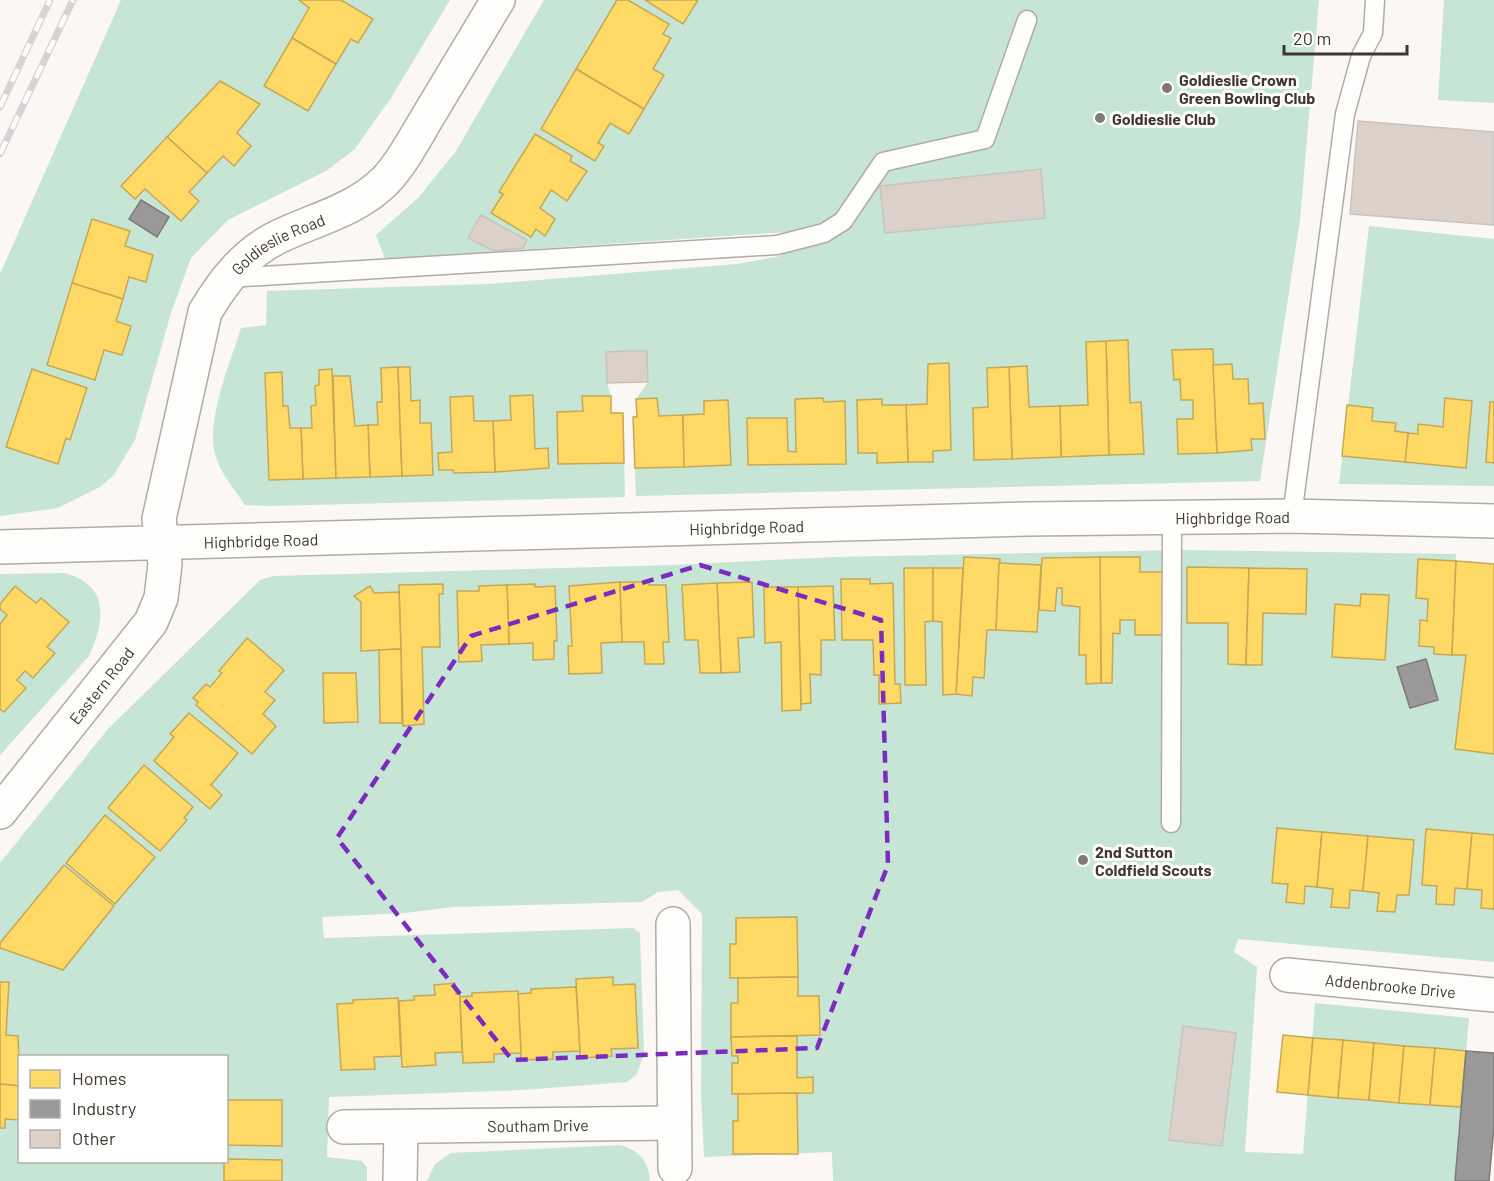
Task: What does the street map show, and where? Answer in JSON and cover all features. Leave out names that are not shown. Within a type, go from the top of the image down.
[{"type":"street","name":"Goldieslie Road","points":[[162,543],[159,519],[205,312],[245,258],[279,236],[332,215],[358,201],[385,181],[408,149],[498,0]]},
{"type":"street","name":"Highbridge Road","points":[[0,547],[1172,517],[1292,516],[1494,521]]},
{"type":"street","name":"Eastern Road","points":[[0,812],[151,622],[160,598],[165,564],[162,543]]},
{"type":"street","points":[[673,924],[675,1168]]},
{"type":"street","name":"Addenbrooke Drive","points":[[1287,975],[1494,994]]},
{"type":"street","name":"Southam Drive","points":[[344,1127],[673,1123]]},
{"type":"street","points":[[400,1181],[401,1128]]},
{"type":"lane","points":[[1292,516],[1345,114],[1360,56],[1373,33],[1375,0]]},
{"type":"lane","points":[[228,278],[777,245],[824,233],[843,221],[883,162],[985,139],[1027,20]]},
{"type":"lane","points":[[1171,823],[1172,517]]},
{"type":"highlighted area","points":[[700,565],[881,620],[888,865],[817,1048],[512,1060],[337,838],[471,636]]},
{"type":"green space","points":[[121,0],[450,0],[391,98],[354,150],[326,171],[228,220],[191,258],[171,313],[135,440],[113,476],[100,487],[58,508],[0,516],[0,274]]},
{"type":"green space","points":[[544,0],[1319,0],[1300,220],[1260,481],[636,496],[633,417],[637,416],[636,399],[648,382],[626,352],[627,383],[607,383],[611,396],[611,413],[623,413],[625,497],[245,505],[218,463],[213,443],[213,428],[220,392],[241,328],[266,325],[267,291],[488,284],[737,264],[780,256],[801,231],[385,259],[376,235],[418,198],[456,151]]},
{"type":"green space","points":[[1444,0],[1494,0],[1494,103],[1438,100]]},
{"type":"green space","points":[[1369,226],[1494,239],[1494,486],[1339,484]]},
{"type":"green space","points":[[1181,550],[1456,554],[1452,654],[1466,655],[1455,749],[1494,754],[1494,962],[1238,939],[1234,952],[1257,967],[1245,1152],[1303,1154],[1315,1003],[1469,1018],[1455,1181],[833,1181],[832,1152],[704,1157],[701,1095],[702,914],[678,890],[658,892],[642,902],[453,907],[405,913],[322,917],[324,938],[633,928],[640,933],[644,1054],[637,1074],[627,1082],[522,1090],[329,1097],[327,1157],[362,1161],[367,1168],[367,1181],[0,1181],[0,863],[108,729],[260,580],[273,576],[672,565],[836,557]]},
{"type":"green space","points":[[64,573],[90,586],[96,595],[100,606],[100,617],[94,643],[89,656],[0,755],[0,574]]},
{"type":"green space","points":[[620,1145],[633,1150],[642,1158],[648,1168],[650,1181],[427,1181],[435,1164],[451,1153]]},
{"type":"building: Homes","points":[[299,0],[341,0],[373,19],[358,43],[351,39],[336,64],[292,38],[309,8]]},
{"type":"building: Homes","points":[[617,0],[628,0],[669,24],[663,34],[671,38],[653,69],[664,75],[644,109],[576,69]]},
{"type":"building: Homes","points":[[645,0],[698,0],[683,24]]},
{"type":"building: Homes","points":[[292,38],[336,64],[308,111],[264,86]]},
{"type":"building: Homes","points":[[576,69],[644,109],[629,134],[610,123],[598,143],[604,146],[595,161],[541,129]]},
{"type":"building: Homes","points":[[220,81],[260,104],[237,133],[251,146],[234,166],[223,156],[207,173],[167,137]]},
{"type":"building: Homes","points":[[535,134],[572,156],[570,161],[587,171],[567,201],[551,190],[540,208],[555,219],[545,236],[536,229],[531,237],[491,213],[503,194],[499,192]]},
{"type":"building: Homes","points":[[167,137],[207,173],[189,192],[199,201],[181,221],[145,189],[135,199],[121,186]]},
{"type":"building: Homes","points":[[92,219],[130,231],[125,246],[153,255],[146,282],[129,277],[123,299],[72,283]]},
{"type":"building: Homes","points":[[72,283],[123,299],[116,321],[131,326],[122,355],[104,350],[95,380],[47,365]]},
{"type":"building: Homes","points":[[1128,340],[1130,403],[1141,402],[1144,454],[1109,455],[1106,341]]},
{"type":"building: Homes","points":[[1106,341],[1109,455],[1061,457],[1060,406],[1088,405],[1086,342]]},
{"type":"building: Homes","points":[[1213,349],[1217,453],[1178,454],[1177,419],[1193,419],[1193,400],[1181,400],[1180,379],[1174,380],[1172,350]]},
{"type":"building: Homes","points":[[949,363],[951,450],[933,451],[933,462],[908,462],[906,405],[927,404],[928,364]]},
{"type":"building: Homes","points":[[1232,364],[1233,379],[1248,379],[1249,404],[1263,403],[1265,439],[1251,439],[1252,450],[1217,453],[1213,365]]},
{"type":"building: Homes","points":[[1027,366],[1029,407],[1060,406],[1061,457],[1012,459],[1009,367]]},
{"type":"building: Homes","points":[[398,367],[402,476],[370,477],[368,425],[378,425],[377,402],[382,402],[381,368]]},
{"type":"building: Homes","points":[[398,367],[410,367],[411,401],[420,400],[420,423],[431,423],[433,475],[402,476]]},
{"type":"building: Homes","points":[[1009,367],[1012,459],[974,460],[973,408],[988,407],[987,368]]},
{"type":"building: Homes","points":[[32,369],[87,388],[70,440],[66,438],[58,464],[6,447]]},
{"type":"building: Homes","points":[[332,369],[336,478],[303,479],[301,428],[312,428],[311,406],[316,405],[315,386],[319,385],[319,370]]},
{"type":"building: Homes","points":[[282,372],[283,406],[288,406],[290,428],[301,428],[303,479],[269,480],[265,373]]},
{"type":"building: Homes","points":[[333,376],[350,376],[355,426],[368,425],[370,477],[336,478]]},
{"type":"building: Homes","points":[[533,395],[535,449],[548,448],[549,468],[495,472],[493,421],[511,420],[510,396]]},
{"type":"building: Homes","points":[[473,396],[474,421],[493,421],[495,472],[454,473],[453,470],[439,470],[438,453],[452,452],[450,397]]},
{"type":"building: Homes","points":[[582,396],[611,396],[611,413],[623,413],[624,463],[558,464],[557,412],[583,411]]},
{"type":"building: Homes","points":[[657,398],[659,416],[683,415],[684,467],[635,468],[633,417],[637,417],[636,399]]},
{"type":"building: Homes","points":[[823,398],[824,402],[845,401],[846,464],[748,465],[747,418],[787,418],[788,451],[796,452],[795,399]]},
{"type":"building: Homes","points":[[1445,398],[1472,401],[1466,468],[1405,462],[1408,433],[1418,434],[1418,424],[1443,427]]},
{"type":"building: Homes","points":[[882,399],[882,405],[906,405],[908,462],[877,463],[877,453],[858,453],[857,400]]},
{"type":"building: Homes","points":[[728,400],[731,465],[684,467],[683,415],[704,414],[704,401]]},
{"type":"building: Homes","points":[[1490,402],[1494,402],[1494,463],[1486,462]]},
{"type":"building: Homes","points":[[1347,405],[1373,408],[1372,421],[1396,423],[1395,431],[1408,433],[1405,462],[1342,456]]},
{"type":"building: Homes","points":[[964,557],[1000,559],[996,630],[987,630],[984,678],[973,677],[972,696],[956,694]]},
{"type":"building: Homes","points":[[1100,557],[1140,557],[1140,572],[1165,572],[1165,635],[1135,635],[1135,620],[1120,620],[1120,634],[1113,633],[1112,683],[1101,683]]},
{"type":"building: Homes","points":[[1100,557],[1101,683],[1086,684],[1086,655],[1079,655],[1080,607],[1062,605],[1062,588],[1057,588],[1055,611],[1039,610],[1042,558]]},
{"type":"building: Homes","points":[[1418,559],[1456,561],[1452,655],[1434,654],[1434,647],[1419,646],[1420,620],[1427,621],[1428,599],[1416,598]]},
{"type":"building: Homes","points":[[1456,561],[1494,564],[1494,754],[1455,749],[1466,655],[1452,655]]},
{"type":"building: Homes","points":[[999,563],[1041,565],[1037,632],[996,630]]},
{"type":"building: Homes","points":[[1187,567],[1249,568],[1246,665],[1228,664],[1228,623],[1187,623]]},
{"type":"building: Homes","points":[[904,568],[933,568],[933,621],[925,622],[926,685],[905,685]]},
{"type":"building: Homes","points":[[933,568],[963,568],[956,694],[943,695],[942,622],[933,621]]},
{"type":"building: Homes","points":[[1249,568],[1307,569],[1306,614],[1263,613],[1262,665],[1246,665]]},
{"type":"building: Homes","points":[[841,579],[870,579],[870,584],[893,583],[895,684],[900,684],[901,703],[879,704],[879,675],[874,675],[873,640],[842,640]]},
{"type":"building: Homes","points":[[620,582],[622,642],[601,643],[602,673],[569,674],[568,646],[572,646],[569,586]]},
{"type":"building: Homes","points":[[620,582],[649,582],[649,585],[666,585],[669,642],[663,642],[664,664],[645,664],[644,642],[622,642]]},
{"type":"building: Homes","points":[[752,582],[754,637],[738,638],[740,672],[721,673],[717,583]]},
{"type":"building: Homes","points":[[717,583],[721,673],[700,673],[698,640],[685,640],[682,585]]},
{"type":"building: Homes","points":[[443,584],[443,594],[439,594],[440,647],[422,647],[424,724],[403,726],[399,585]]},
{"type":"building: Homes","points":[[535,584],[535,587],[555,586],[557,641],[554,641],[554,659],[533,660],[533,643],[509,644],[507,585]]},
{"type":"building: Homes","points":[[507,585],[509,644],[481,645],[482,661],[459,662],[457,591],[479,591],[479,586]]},
{"type":"building: Homes","points":[[15,586],[36,603],[41,598],[69,622],[47,647],[55,653],[33,678],[25,671],[17,680],[26,688],[4,712],[0,709],[0,624],[7,615],[0,609],[0,604]]},
{"type":"building: Homes","points":[[370,586],[374,593],[399,592],[401,649],[361,651],[361,602],[354,596]]},
{"type":"building: Homes","points":[[833,586],[835,640],[821,640],[821,675],[810,674],[811,703],[801,704],[798,587]]},
{"type":"building: Homes","points":[[764,587],[798,587],[801,710],[782,711],[781,642],[765,643]]},
{"type":"building: Homes","points":[[1361,594],[1389,595],[1385,660],[1332,657],[1335,604],[1360,606]]},
{"type":"building: Homes","points":[[247,638],[284,670],[265,692],[275,700],[263,714],[276,726],[252,754],[196,705],[198,702],[193,698],[206,684],[210,687],[222,673],[219,671]]},
{"type":"building: Homes","points":[[401,649],[402,723],[380,723],[379,650]]},
{"type":"building: Homes","points":[[323,673],[356,673],[358,722],[324,723]]},
{"type":"building: Homes","points":[[189,713],[238,753],[211,785],[222,795],[210,809],[154,761],[174,737],[170,734]]},
{"type":"building: Homes","points":[[144,765],[193,807],[184,818],[187,820],[160,851],[108,808]]},
{"type":"building: Homes","points":[[105,815],[155,857],[115,904],[66,863]]},
{"type":"building: Homes","points":[[1277,828],[1322,832],[1317,887],[1305,886],[1304,904],[1286,902],[1288,884],[1272,883]]},
{"type":"building: Homes","points":[[1426,829],[1472,833],[1467,889],[1455,888],[1454,905],[1436,904],[1437,886],[1422,885]]},
{"type":"building: Homes","points":[[1322,832],[1368,836],[1363,891],[1350,890],[1349,908],[1331,907],[1333,889],[1317,887]]},
{"type":"building: Homes","points":[[1472,833],[1494,835],[1494,909],[1481,908],[1482,890],[1467,889]]},
{"type":"building: Homes","points":[[1368,836],[1414,840],[1409,895],[1397,895],[1395,912],[1377,911],[1379,893],[1363,891]]},
{"type":"building: Homes","points":[[64,865],[114,906],[63,970],[0,948],[0,943]]},
{"type":"building: Homes","points":[[797,917],[798,977],[730,978],[730,944],[736,944],[736,918]]},
{"type":"building: Homes","points":[[613,977],[613,985],[635,984],[638,1048],[611,1049],[612,1056],[580,1058],[576,979]]},
{"type":"building: Homes","points":[[798,977],[798,996],[819,996],[820,1035],[731,1037],[731,1003],[738,1003],[738,978]]},
{"type":"building: Homes","points":[[0,982],[9,982],[6,1035],[18,1036],[18,1086],[0,1084]]},
{"type":"building: Homes","points":[[455,983],[456,994],[460,994],[462,1052],[435,1053],[436,1065],[402,1067],[399,1001],[414,1000],[414,996],[435,995],[434,985]]},
{"type":"building: Homes","points":[[576,987],[580,1051],[553,1052],[553,1059],[521,1060],[518,994],[531,993],[531,989]]},
{"type":"building: Homes","points":[[518,991],[521,1053],[494,1054],[494,1062],[463,1063],[460,997],[472,996],[472,993]]},
{"type":"building: Homes","points":[[398,998],[401,1056],[374,1057],[375,1069],[341,1070],[337,1004],[353,1003],[353,1000]]},
{"type":"building: Homes","points":[[1283,1035],[1313,1038],[1308,1095],[1277,1092]]},
{"type":"building: Homes","points":[[797,1036],[797,1078],[813,1077],[813,1093],[732,1094],[732,1063],[738,1063],[738,1056],[732,1056],[731,1037]]},
{"type":"building: Homes","points":[[1313,1038],[1343,1040],[1338,1098],[1308,1095]]},
{"type":"building: Homes","points":[[1343,1040],[1374,1043],[1369,1100],[1338,1098]]},
{"type":"building: Homes","points":[[1374,1043],[1404,1046],[1399,1103],[1369,1100]]},
{"type":"building: Homes","points":[[1404,1046],[1435,1048],[1430,1105],[1399,1103]]},
{"type":"building: Homes","points":[[1435,1048],[1466,1051],[1461,1107],[1430,1105]]},
{"type":"building: Homes","points":[[0,1084],[18,1086],[18,1120],[5,1119],[5,1128],[0,1128]]},
{"type":"building: Homes","points":[[797,1093],[798,1154],[733,1154],[733,1121],[738,1121],[738,1094]]},
{"type":"building: Homes","points":[[228,1100],[282,1100],[282,1146],[228,1145]]},
{"type":"building: Homes","points":[[228,1159],[282,1160],[282,1181],[224,1181],[224,1163],[228,1163]]},
{"type":"building: Industry","points":[[141,200],[169,217],[157,237],[129,219]]},
{"type":"building: Industry","points":[[1426,659],[1438,700],[1410,708],[1397,667]]},
{"type":"building: Industry","points":[[1466,1051],[1494,1053],[1494,1127],[1489,1181],[1455,1181]]},
{"type":"building: Other","points":[[1358,121],[1494,132],[1494,225],[1350,214]]},
{"type":"building: Other","points":[[1041,169],[1045,218],[885,233],[880,186]]},
{"type":"building: Other","points":[[481,215],[527,240],[523,248],[494,251],[468,238]]},
{"type":"building: Other","points":[[647,351],[648,382],[607,383],[606,352]]},
{"type":"building: Other","points":[[1183,1026],[1236,1033],[1222,1146],[1169,1140]]},
{"type":"railway","points":[[0,107],[50,0]]},
{"type":"railway","points":[[0,154],[73,0]]},
{"type":"place","name":"Goldieslie Crown Green Bowling Club","points":[[1167,88]]},
{"type":"place","name":"Goldieslie Club","points":[[1100,118]]},
{"type":"place","name":"2nd Sutton Coldfield Scouts","points":[[1083,860]]}]
